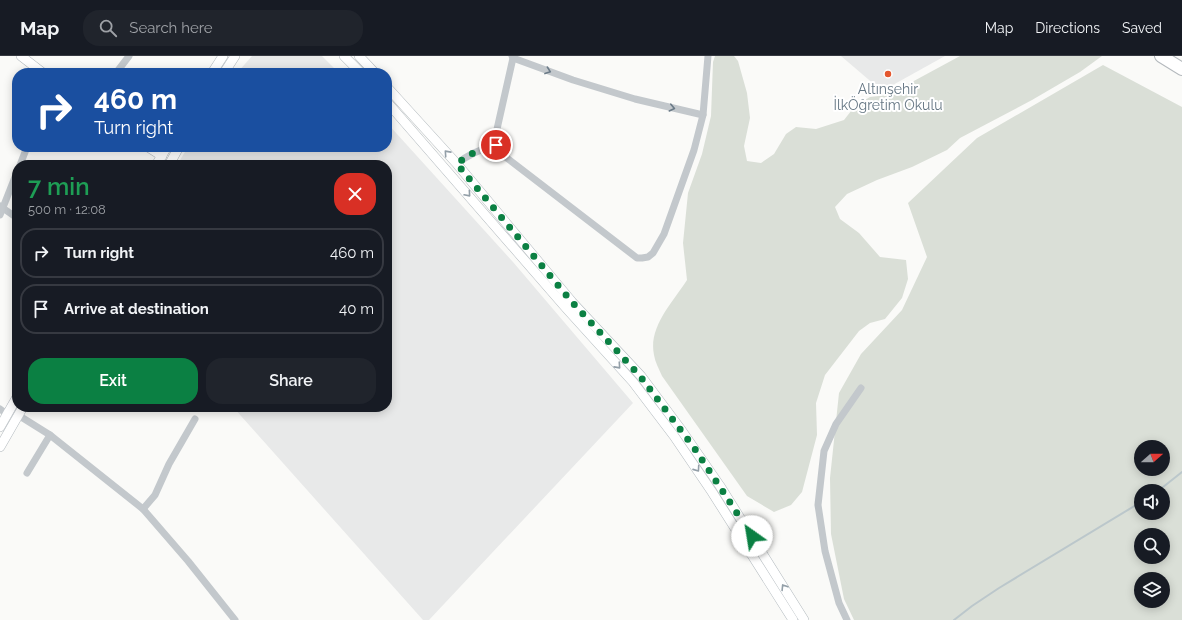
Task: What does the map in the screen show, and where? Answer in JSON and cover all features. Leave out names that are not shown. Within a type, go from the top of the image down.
[{"type":"highway","points":[[1161,56],[1182,69]]},
{"type":"main road","points":[[21,56],[37,68]]},
{"type":"main road","points":[[215,68],[223,56]]},
{"type":"main road","points":[[227,68],[235,56]]},
{"type":"main road","points":[[344,56],[356,68]]},
{"type":"main road","points":[[359,56],[370,68]]},
{"type":"main road","points":[[392,92],[457,164],[572,302],[640,376],[659,400],[724,492],[804,620]]},
{"type":"main road","points":[[392,108],[566,308],[633,382],[674,436],[712,492],[793,620]]},
{"type":"main road","points":[[156,152],[162,156]]},
{"type":"main road","points":[[159,160],[164,152]]},
{"type":"main road","points":[[0,427],[3,412],[12,402]]},
{"type":"main road","points":[[0,447],[19,412]]},
{"type":"street","points":[[120,68],[129,56]]},
{"type":"street","points":[[703,115],[634,99],[573,80],[513,57],[494,138],[499,152],[636,258],[648,257],[652,254],[664,234],[694,150],[703,115],[708,56]]},
{"type":"street","points":[[457,164],[484,148],[496,145]]},
{"type":"street","points":[[12,184],[1,210],[12,216]]},
{"type":"street","points":[[847,620],[838,602],[825,551],[818,505],[824,451],[836,424],[861,388]]},
{"type":"street","points":[[21,412],[142,509],[188,561],[234,620]]},
{"type":"street","points":[[142,509],[155,495],[169,464],[195,419]]},
{"type":"street","points":[[27,473],[50,435]]},
{"type":"shaded area","points":[[252,56],[322,56],[334,68],[241,68]]},
{"type":"shaded area","points":[[715,56],[734,56],[738,61],[747,93],[750,118],[744,146],[747,161],[761,163],[774,154],[786,134],[796,127],[816,129],[844,120],[855,106],[870,97],[888,95],[960,56],[1102,56],[1080,72],[1032,100],[960,138],[947,150],[912,167],[877,180],[847,194],[835,207],[840,219],[859,233],[880,257],[906,260],[908,279],[902,298],[885,319],[870,323],[859,331],[825,375],[816,403],[817,435],[802,492],[791,505],[774,512],[747,496],[662,376],[654,355],[653,345],[658,325],[663,315],[687,280],[683,243],[688,193],[702,154],[711,116],[713,62]]},
{"type":"shaded area","name":"Altınşehir İlkÖğretim Okulu","points":[[841,56],[945,56],[882,91]]},
{"type":"shaded area","points":[[1103,65],[1182,107],[1182,620],[854,620],[844,599],[831,534],[830,478],[839,393],[861,354],[902,310],[927,257],[908,203],[977,138]]},
{"type":"shaded area","points":[[392,129],[513,262],[633,403],[429,620],[423,620],[237,412],[392,412],[392,160],[180,160],[185,152],[392,152]]},
{"type":"waterway","points":[[1167,484],[1182,472]]},
{"type":"waterway","points":[[954,620],[999,588],[1134,506]]},
{"type":"place","name":"Altınşehir İlkÖğretim Okulu","points":[[888,74]]},
{"type":"route","points":[[496,145],[484,148],[457,164],[572,302],[640,376],[708,467],[752,536]]}]
